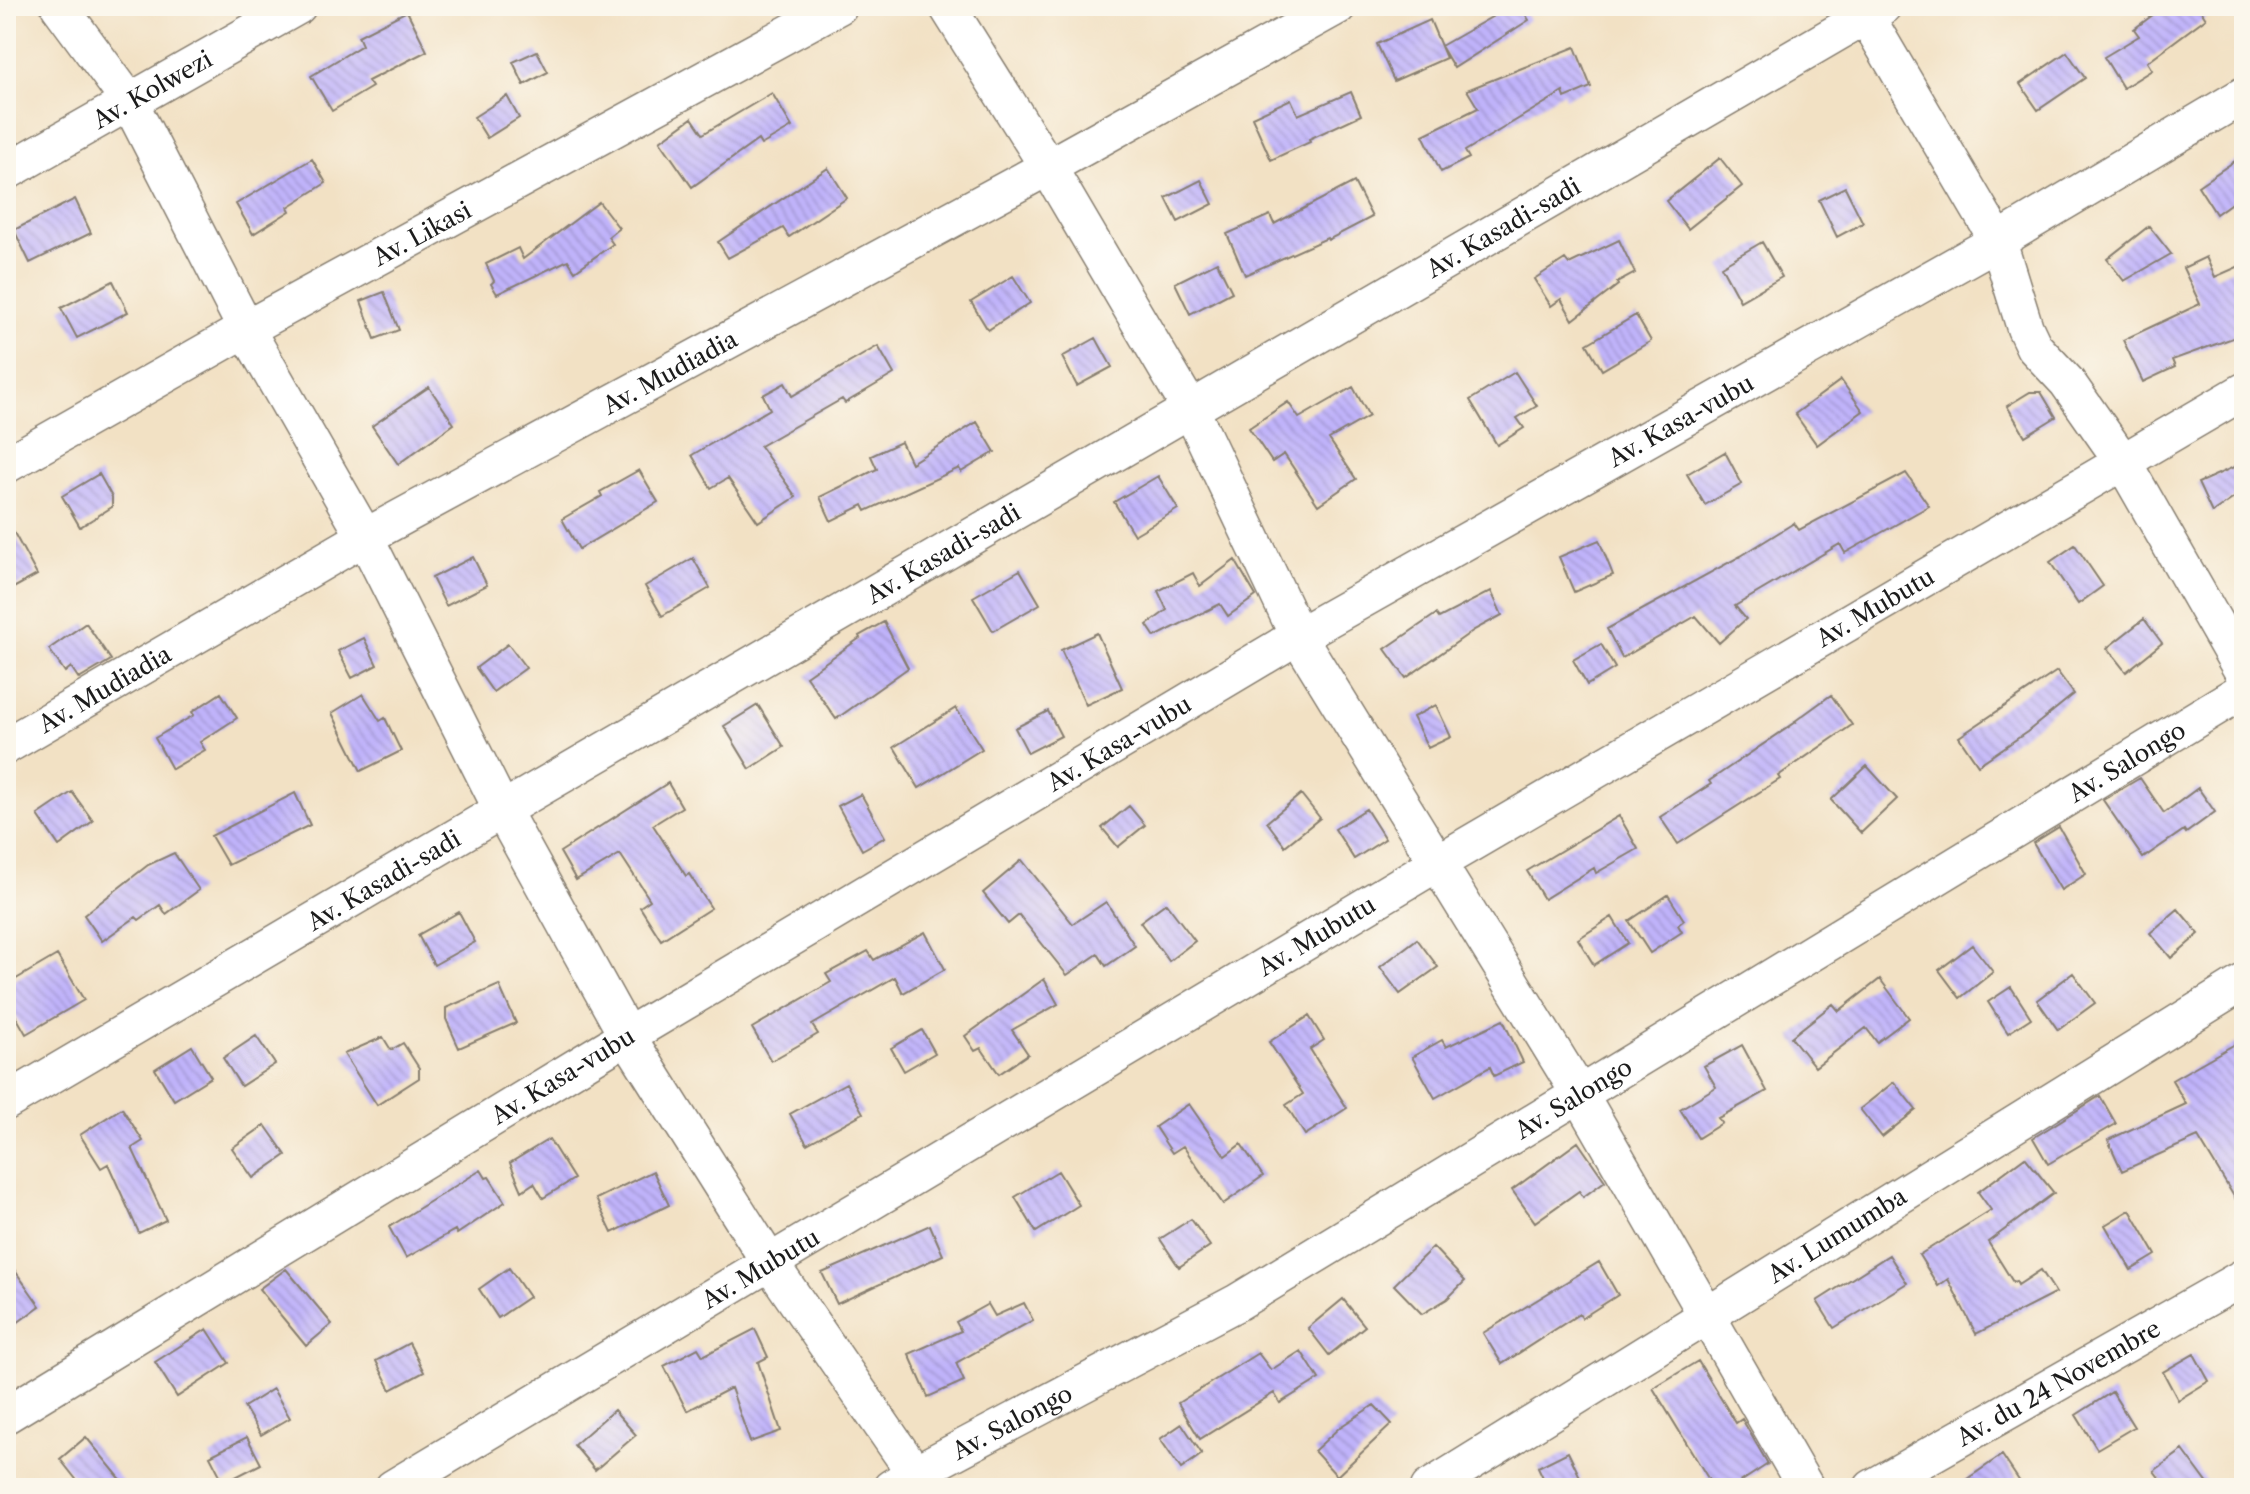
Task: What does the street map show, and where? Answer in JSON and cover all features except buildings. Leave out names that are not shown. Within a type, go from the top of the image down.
[{"type":"street","points":[[59,6],[129,101],[246,329],[365,537],[502,810],[627,1036],[910,1483]]},
{"type":"street","name":"Av. Kolwezi","points":[[6,172],[298,6]]},
{"type":"street","name":"Av. Likasi","points":[[6,465],[246,329],[839,6]]},
{"type":"street","points":[[947,6],[1048,167],[1191,410],[1298,636],[1579,1093],[1806,1488]]},
{"type":"street","name":"Av. Mudiadia","points":[[6,746],[365,537],[1048,167],[1338,6]]},
{"type":"street","points":[[1870,10],[1998,241],[2025,328],[2034,347],[2067,382],[2123,462],[2244,674]]},
{"type":"street","name":"Av. Kasadi-sadi","points":[[6,1102],[1870,10]]},
{"type":"street","name":"Av. Kasa-vubu","points":[[6,1415],[627,1036],[1298,636],[1998,241],[2244,95]]},
{"type":"street","name":"Av. Mubutu","points":[[393,1488],[1439,862],[2244,391]]},
{"type":"street","name":"Av. Salongo","points":[[910,1483],[1238,1302],[2244,690]]},
{"type":"street","name":"Av. Lumumba","points":[[1429,1488],[2244,982]]},
{"type":"street","name":"Av. du 24 Novembre","points":[[1872,1488],[2244,1277]]}]
